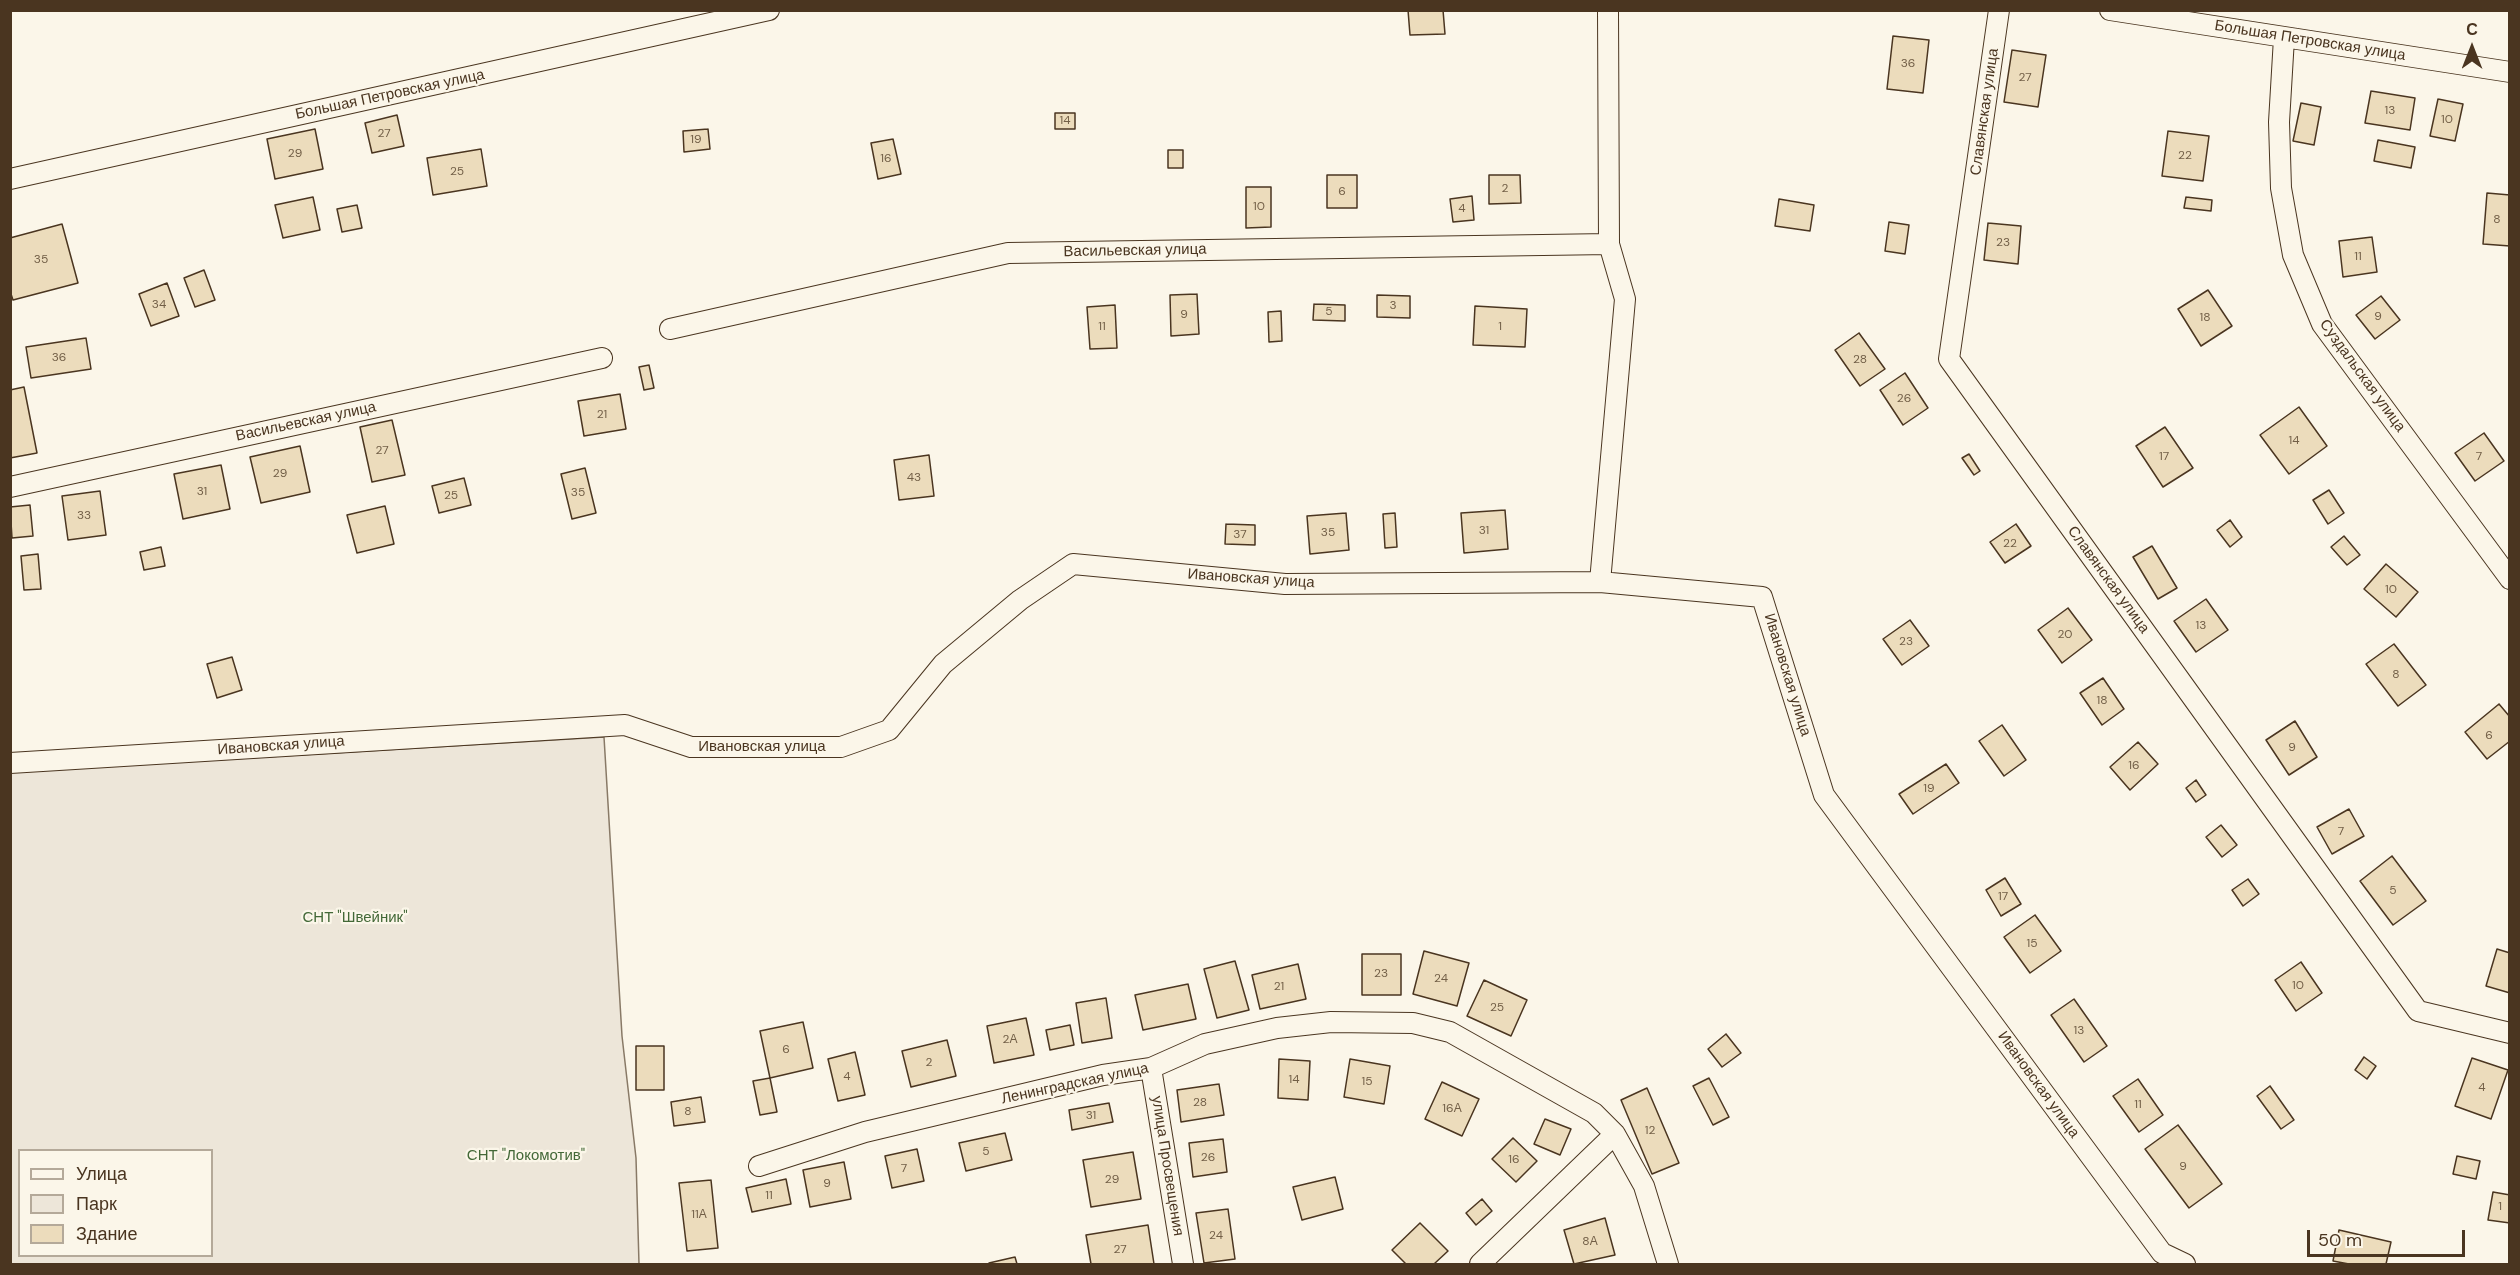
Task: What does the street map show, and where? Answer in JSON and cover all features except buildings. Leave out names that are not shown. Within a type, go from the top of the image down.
[{"type":"street","name":"Большая Петровская улица","points":[[10,178],[769,10]]},
{"type":"street","points":[[1600,582],[1625,299],[1609,244],[1608,10]]},
{"type":"street","name":"Славянская улица","points":[[1999,10],[1949,359],[2418,1011],[2510,1033]]},
{"type":"street","name":"Большая Петровская улица","points":[[2110,10],[2510,72]]},
{"type":"street","name":"Суздальская улица","points":[[2284,38],[2280,122],[2281,189],[2293,255],[2322,324],[2510,579]]},
{"type":"street","name":"Васильевская улица","points":[[670,329],[1008,253],[1609,244]]},
{"type":"street","name":"Васильевская улица","points":[[10,487],[602,358]]},
{"type":"street","name":"Ивановская улица","points":[[10,763],[625,724],[692,747],[841,747],[889,730],[943,664],[1020,600],[1073,564],[1285,584],[1600,582],[1762,597],[1824,795],[2162,1252],[2185,1264]]},
{"type":"street","name":"Ленинградская улица","points":[[759,1166],[865,1132],[1103,1075],[1151,1068],[1205,1044],[1277,1028],[1331,1022],[1413,1023],[1450,1032],[1594,1113],[1615,1134],[1644,1186],[1668,1264]]},
{"type":"street","name":"улица Просвещения","points":[[1151,1068],[1183,1264]]},
{"type":"street","points":[[1480,1264],[1615,1134]]},
{"type":"green space","name":"СНТ \"Швейник\"","points":[[604,737],[622,1036],[636,1158],[639,1264],[11,1264],[11,772]]},
{"type":"park label","name":"СНТ \"Локомотив\"","points":[[526,1156]]}]
